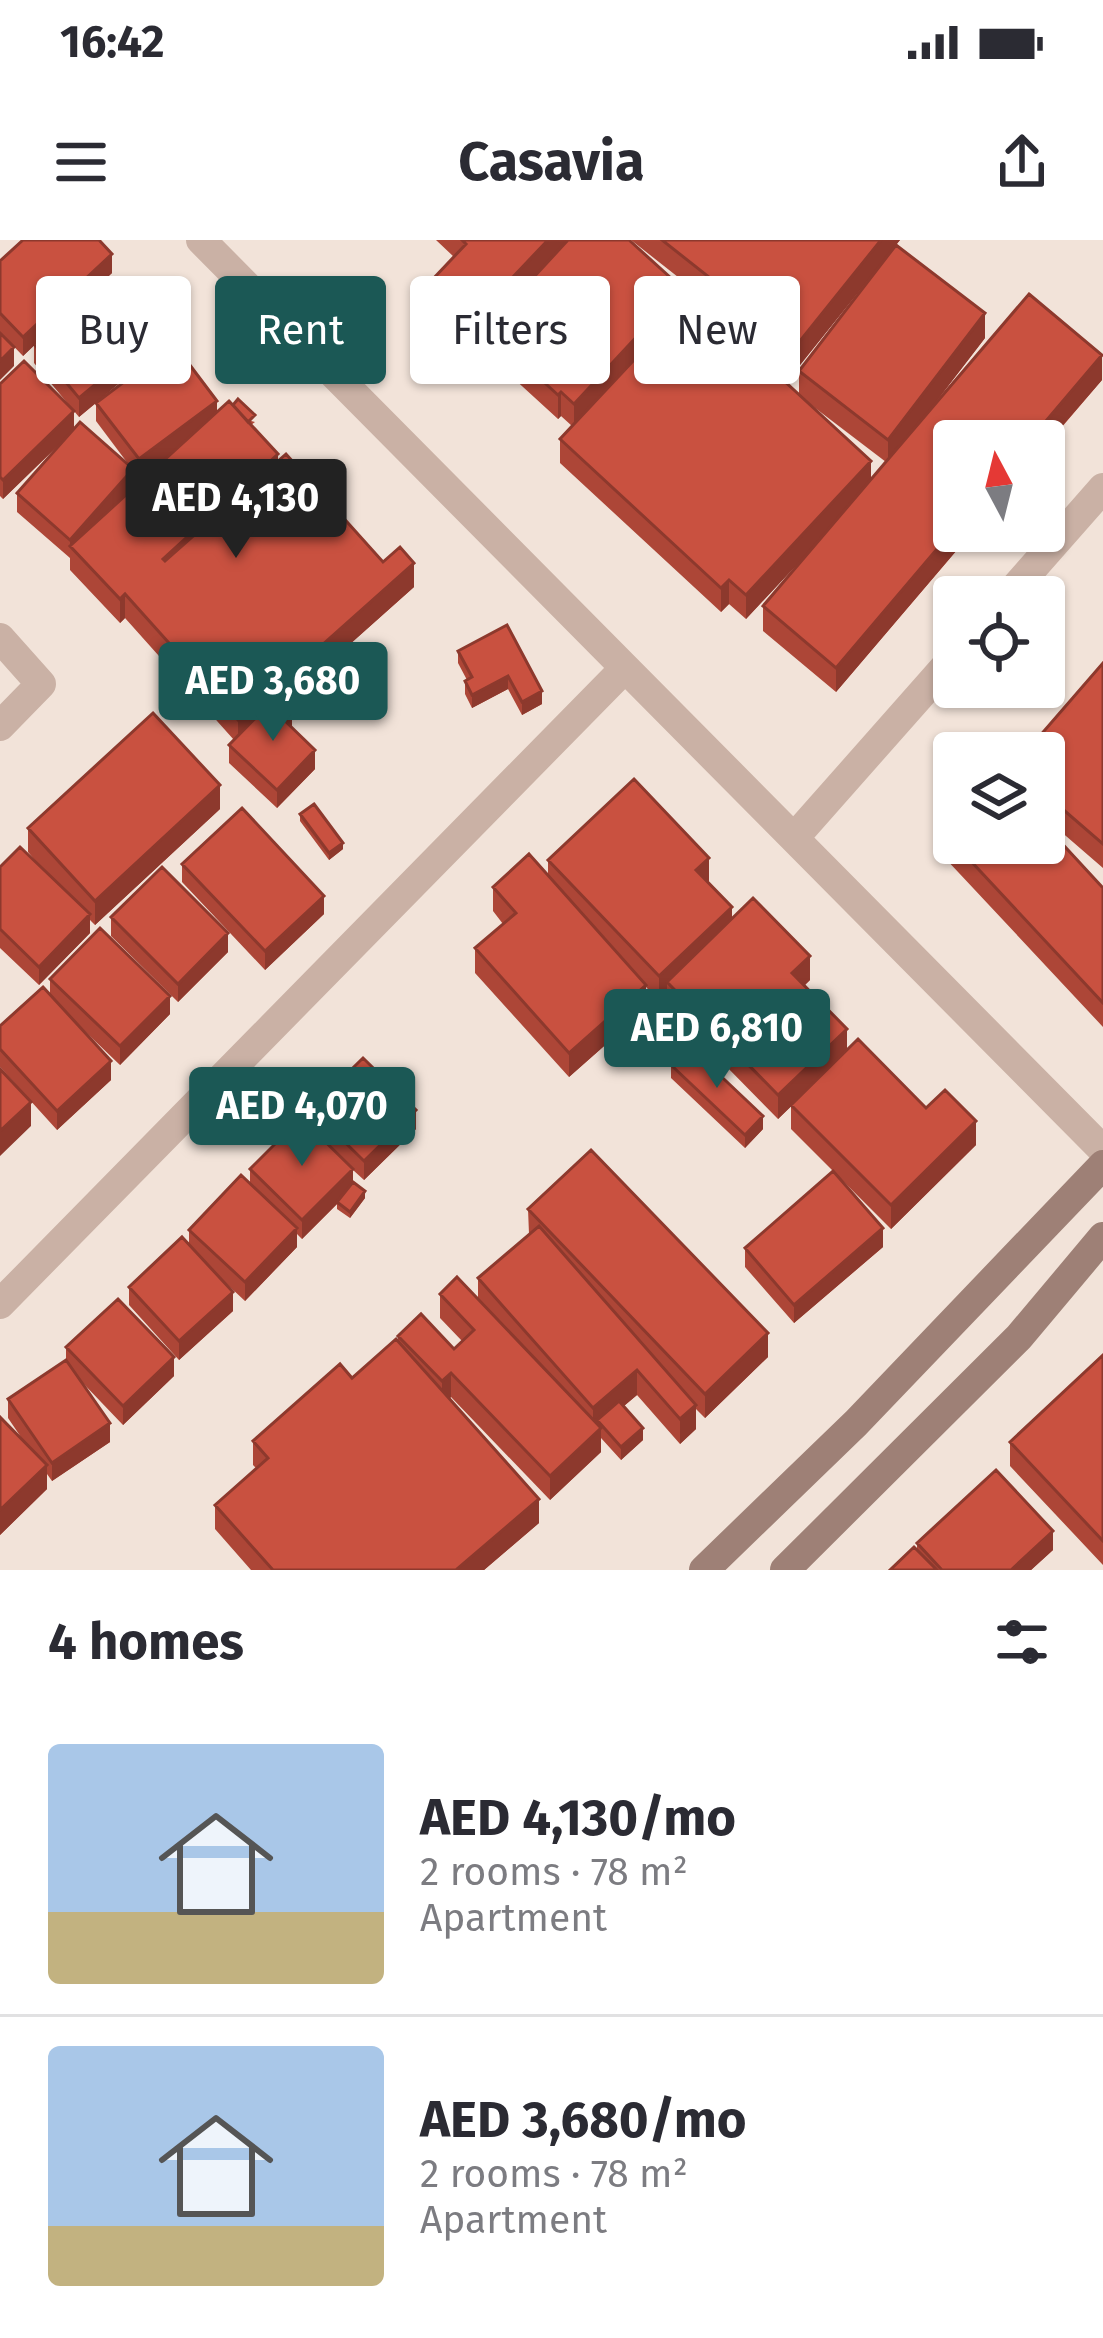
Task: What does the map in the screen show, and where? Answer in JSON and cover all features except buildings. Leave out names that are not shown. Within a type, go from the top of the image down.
[{"type":"street","points":[[200,240],[1103,1150]]},
{"type":"street","points":[[1025,576],[1103,488]]},
{"type":"street","points":[[0,638],[41,684],[0,726]]},
{"type":"street","points":[[0,1304],[625,668]]},
{"type":"street","points":[[794,838],[933,681]]},
{"type":"street","points":[[704,1570],[856,1424],[1103,1166]]},
{"type":"street","points":[[785,1570],[1019,1337],[1103,1237]]}]
